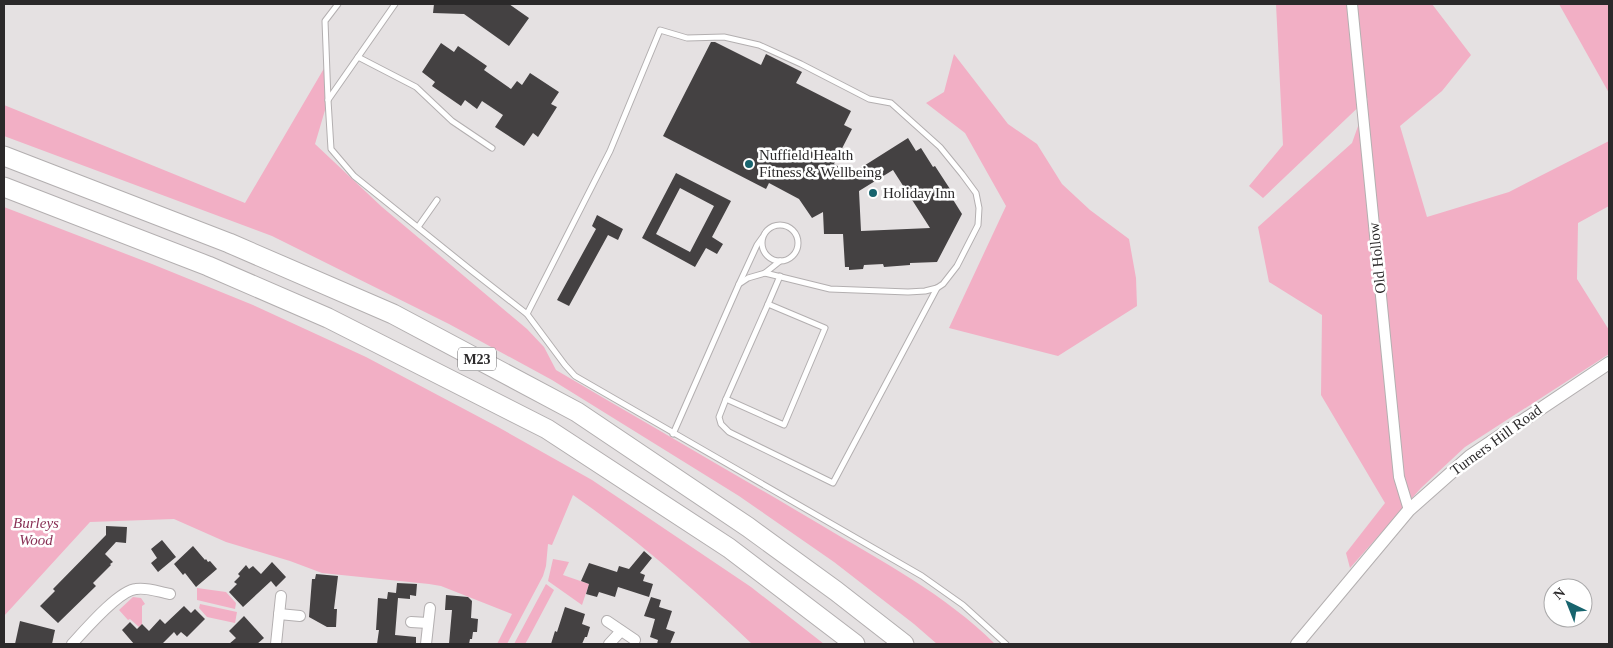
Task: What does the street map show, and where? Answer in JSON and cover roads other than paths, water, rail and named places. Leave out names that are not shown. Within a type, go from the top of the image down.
[{"type":"highway","name":"M23","points":[[4,156],[229,243],[393,314],[577,412],[748,528],[836,591],[904,644]]},
{"type":"highway","name":"M23","points":[[4,186],[208,266],[328,318],[547,429],[729,548],[854,644]]},
{"type":"street","name":"Old Hollow","points":[[1352,4],[1399,476],[1409,510]]},
{"type":"street","name":"Turners Hill Road","points":[[1297,644],[1409,510],[1470,456],[1609,363]]},
{"type":"street","points":[[72,644],[117,598],[129,590],[142,589],[170,594]]},
{"type":"street","points":[[276,644],[281,596]]},
{"type":"street","points":[[426,644],[430,608]]},
{"type":"street","points":[[279,614],[300,616]]},
{"type":"street","points":[[607,621],[635,640]]},
{"type":"street","points":[[411,622],[428,624]]},
{"type":"street","points":[[609,644],[621,631]]},
{"type":"lane","points":[[338,4],[325,21],[332,149],[354,176],[527,314],[575,376],[922,576],[963,605],[1006,644]]},
{"type":"lane","points":[[328,100],[395,4]]},
{"type":"lane","points":[[527,314],[610,151],[660,30],[687,38],[724,37],[760,45],[802,64],[868,99],[891,104],[940,147],[976,193],[978,225],[957,266],[943,284],[937,288],[908,292],[830,289],[765,273]]},
{"type":"lane","points":[[358,57],[416,87],[452,122],[492,148]]},
{"type":"lane","points":[[418,227],[437,200]]},
{"type":"lane","points":[[673,434],[739,284],[757,245],[773,226],[785,225],[795,231],[798,248],[791,258],[780,261],[765,273],[748,278],[739,284]]},
{"type":"lane","points":[[764,235],[762,241],[765,252],[774,260],[780,261]]},
{"type":"lane","points":[[780,276],[719,417],[721,424],[729,432],[833,483],[937,288]]},
{"type":"lane","points":[[726,399],[784,424],[825,328],[768,304]]},
{"type":"place","name":"Nuffield Health Fitness & Wellbeing","points":[[749,164]]},
{"type":"place","name":"Holiday Inn","points":[[873,193]]},
{"type":"park label","name":"Burleys Wood","points":[[36,532]]}]
